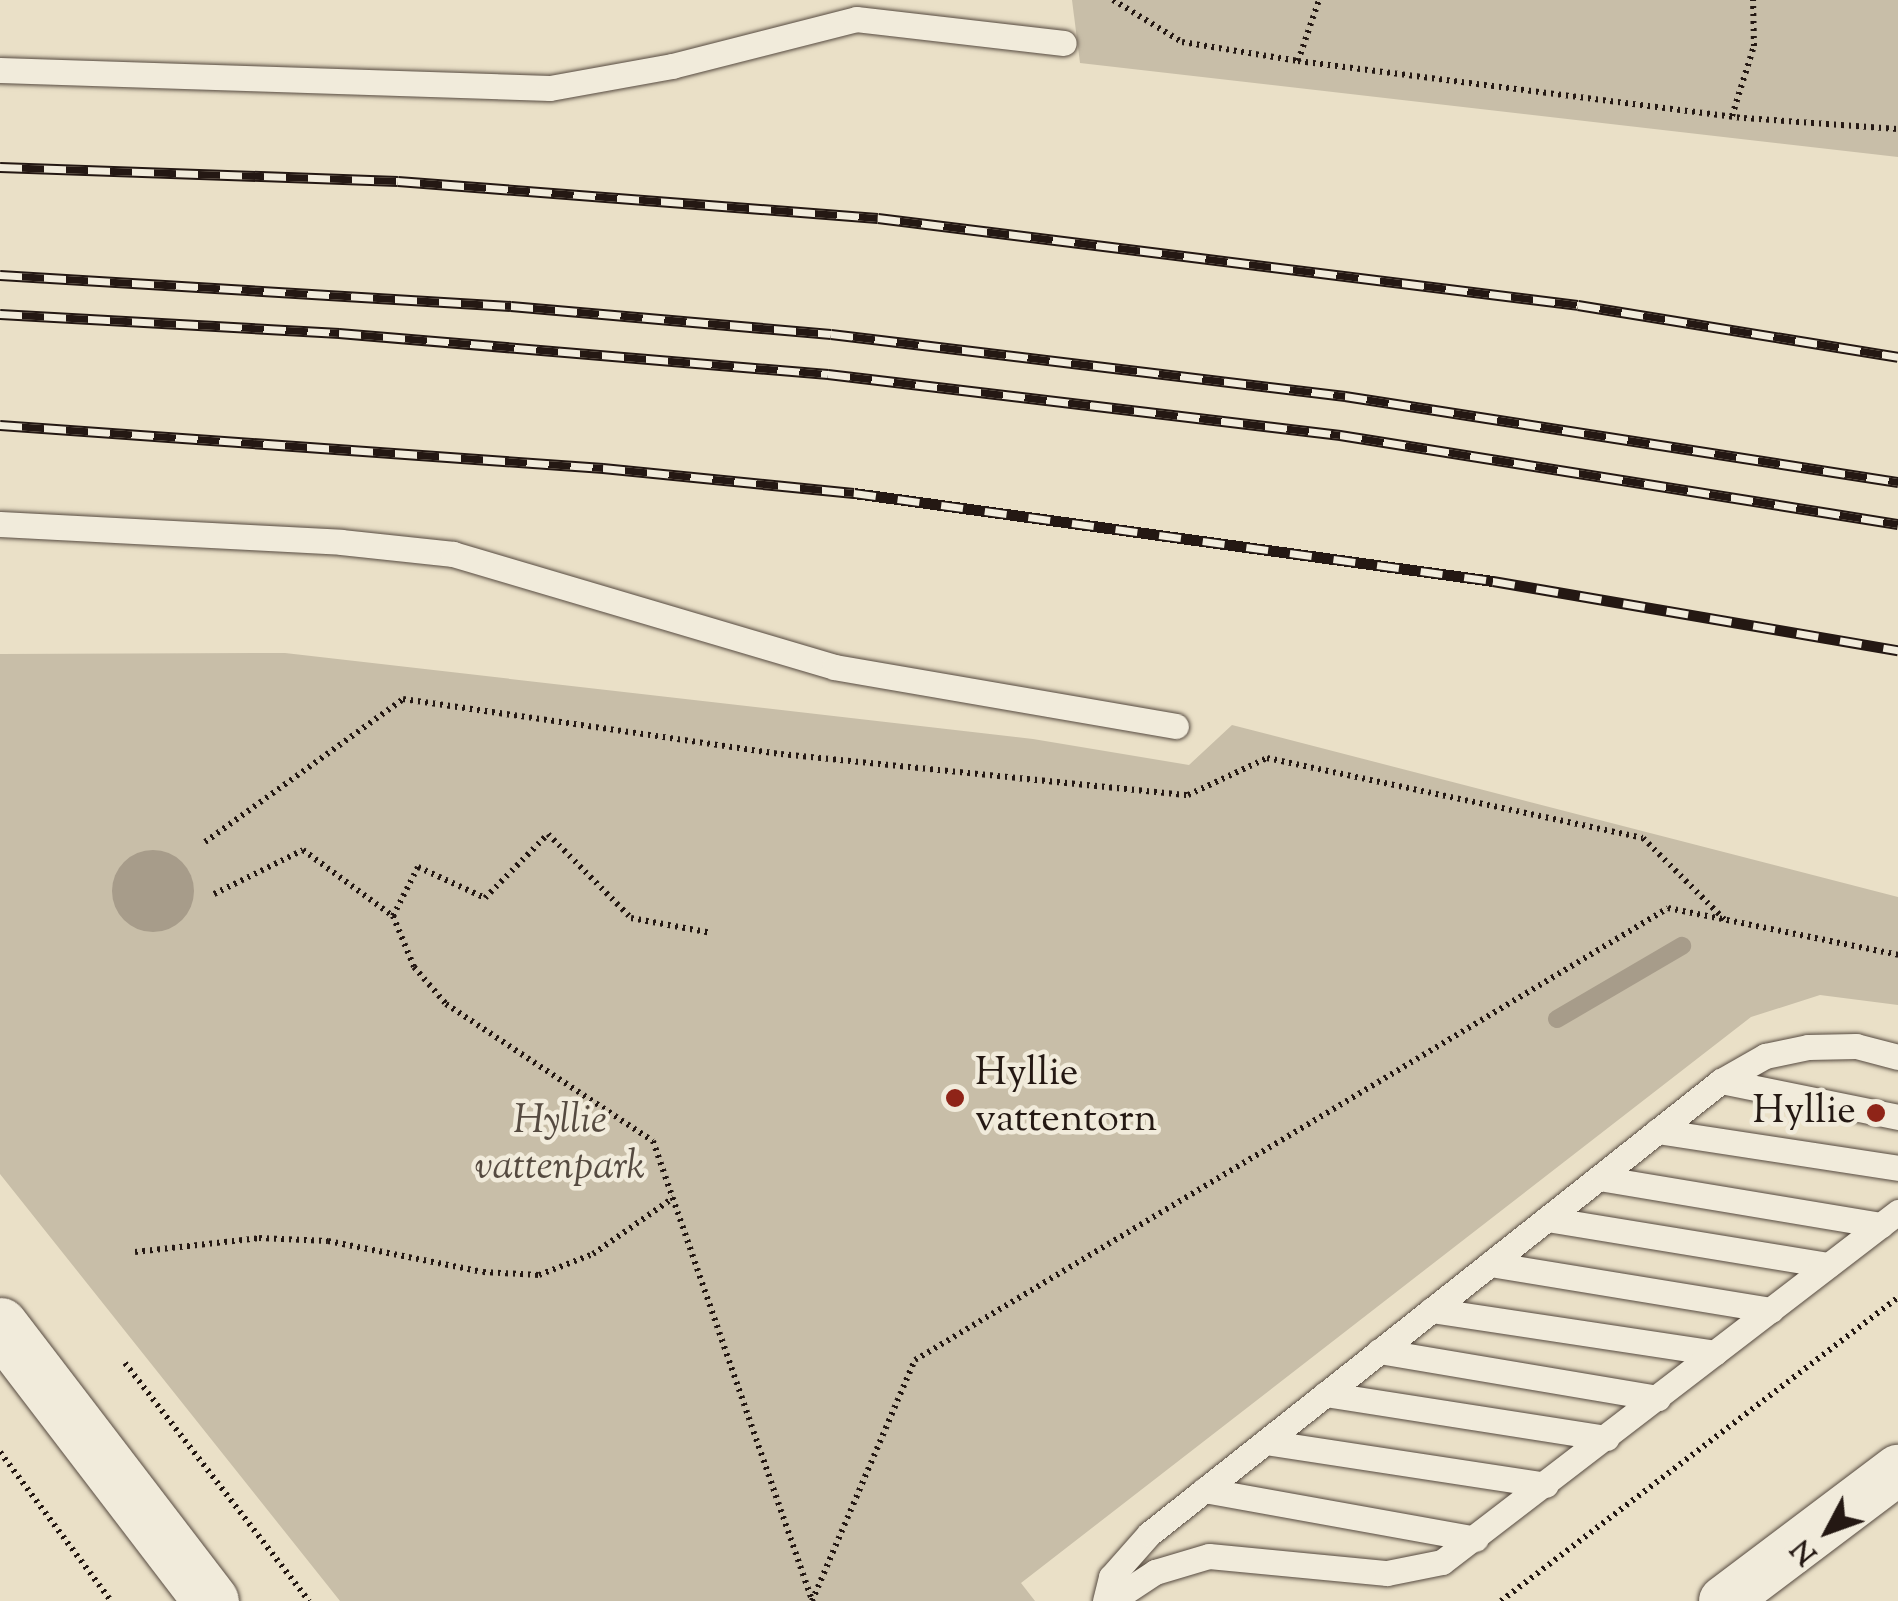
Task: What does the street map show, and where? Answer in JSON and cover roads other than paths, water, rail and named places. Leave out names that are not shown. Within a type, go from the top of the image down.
[{"type":"street","points":[[0,1325],[211,1601]]},
{"type":"street","points":[[1724,1601],[1898,1470]]},
{"type":"lane","points":[[0,70],[550,88],[672,66],[856,19],[1064,42]]},
{"type":"lane","points":[[0,524],[341,542],[453,554],[834,667],[1176,726]]},
{"type":"lane","points":[[1108,1601],[1111,1577],[1136,1548],[1204,1490],[1721,1081],[1764,1056],[1808,1046],[1856,1046],[1898,1057]]},
{"type":"lane","points":[[1721,1081],[1898,1118]]},
{"type":"lane","points":[[1657,1131],[1898,1168]]},
{"type":"lane","points":[[1599,1178],[1890,1218]]},
{"type":"lane","points":[[1108,1601],[1155,1572],[1209,1556],[1386,1573],[1442,1562],[1890,1218]]},
{"type":"lane","points":[[1546,1219],[1828,1266]]},
{"type":"lane","points":[[1490,1264],[1771,1310]]},
{"type":"lane","points":[[1432,1310],[1716,1353]]},
{"type":"lane","points":[[1379,1351],[1658,1398]]},
{"type":"lane","points":[[1326,1394],[1606,1438]]},
{"type":"lane","points":[[1264,1442],[1546,1485]]},
{"type":"lane","points":[[1204,1490],[1476,1539]]},
{"type":"waterway","points":[[1557,1019],[1682,946]]},
{"type":"railway","points":[[0,167],[398,181],[878,218],[1578,305],[1898,357]]},
{"type":"railway","points":[[0,275],[511,306],[831,334],[1345,396],[1898,482]]},
{"type":"railway","points":[[0,314],[339,333],[828,374],[1340,435],[1898,524]]},
{"type":"railway","points":[[0,425],[603,468],[854,493],[1493,581],[1898,650]]},
{"type":"place","name":"Hyllie vattentorn","points":[[955,1098]]},
{"type":"place","name":"Hyllie","points":[[1876,1113]]},
{"type":"park label","name":"Hyllie vattenpark","points":[[560,1146]]}]
